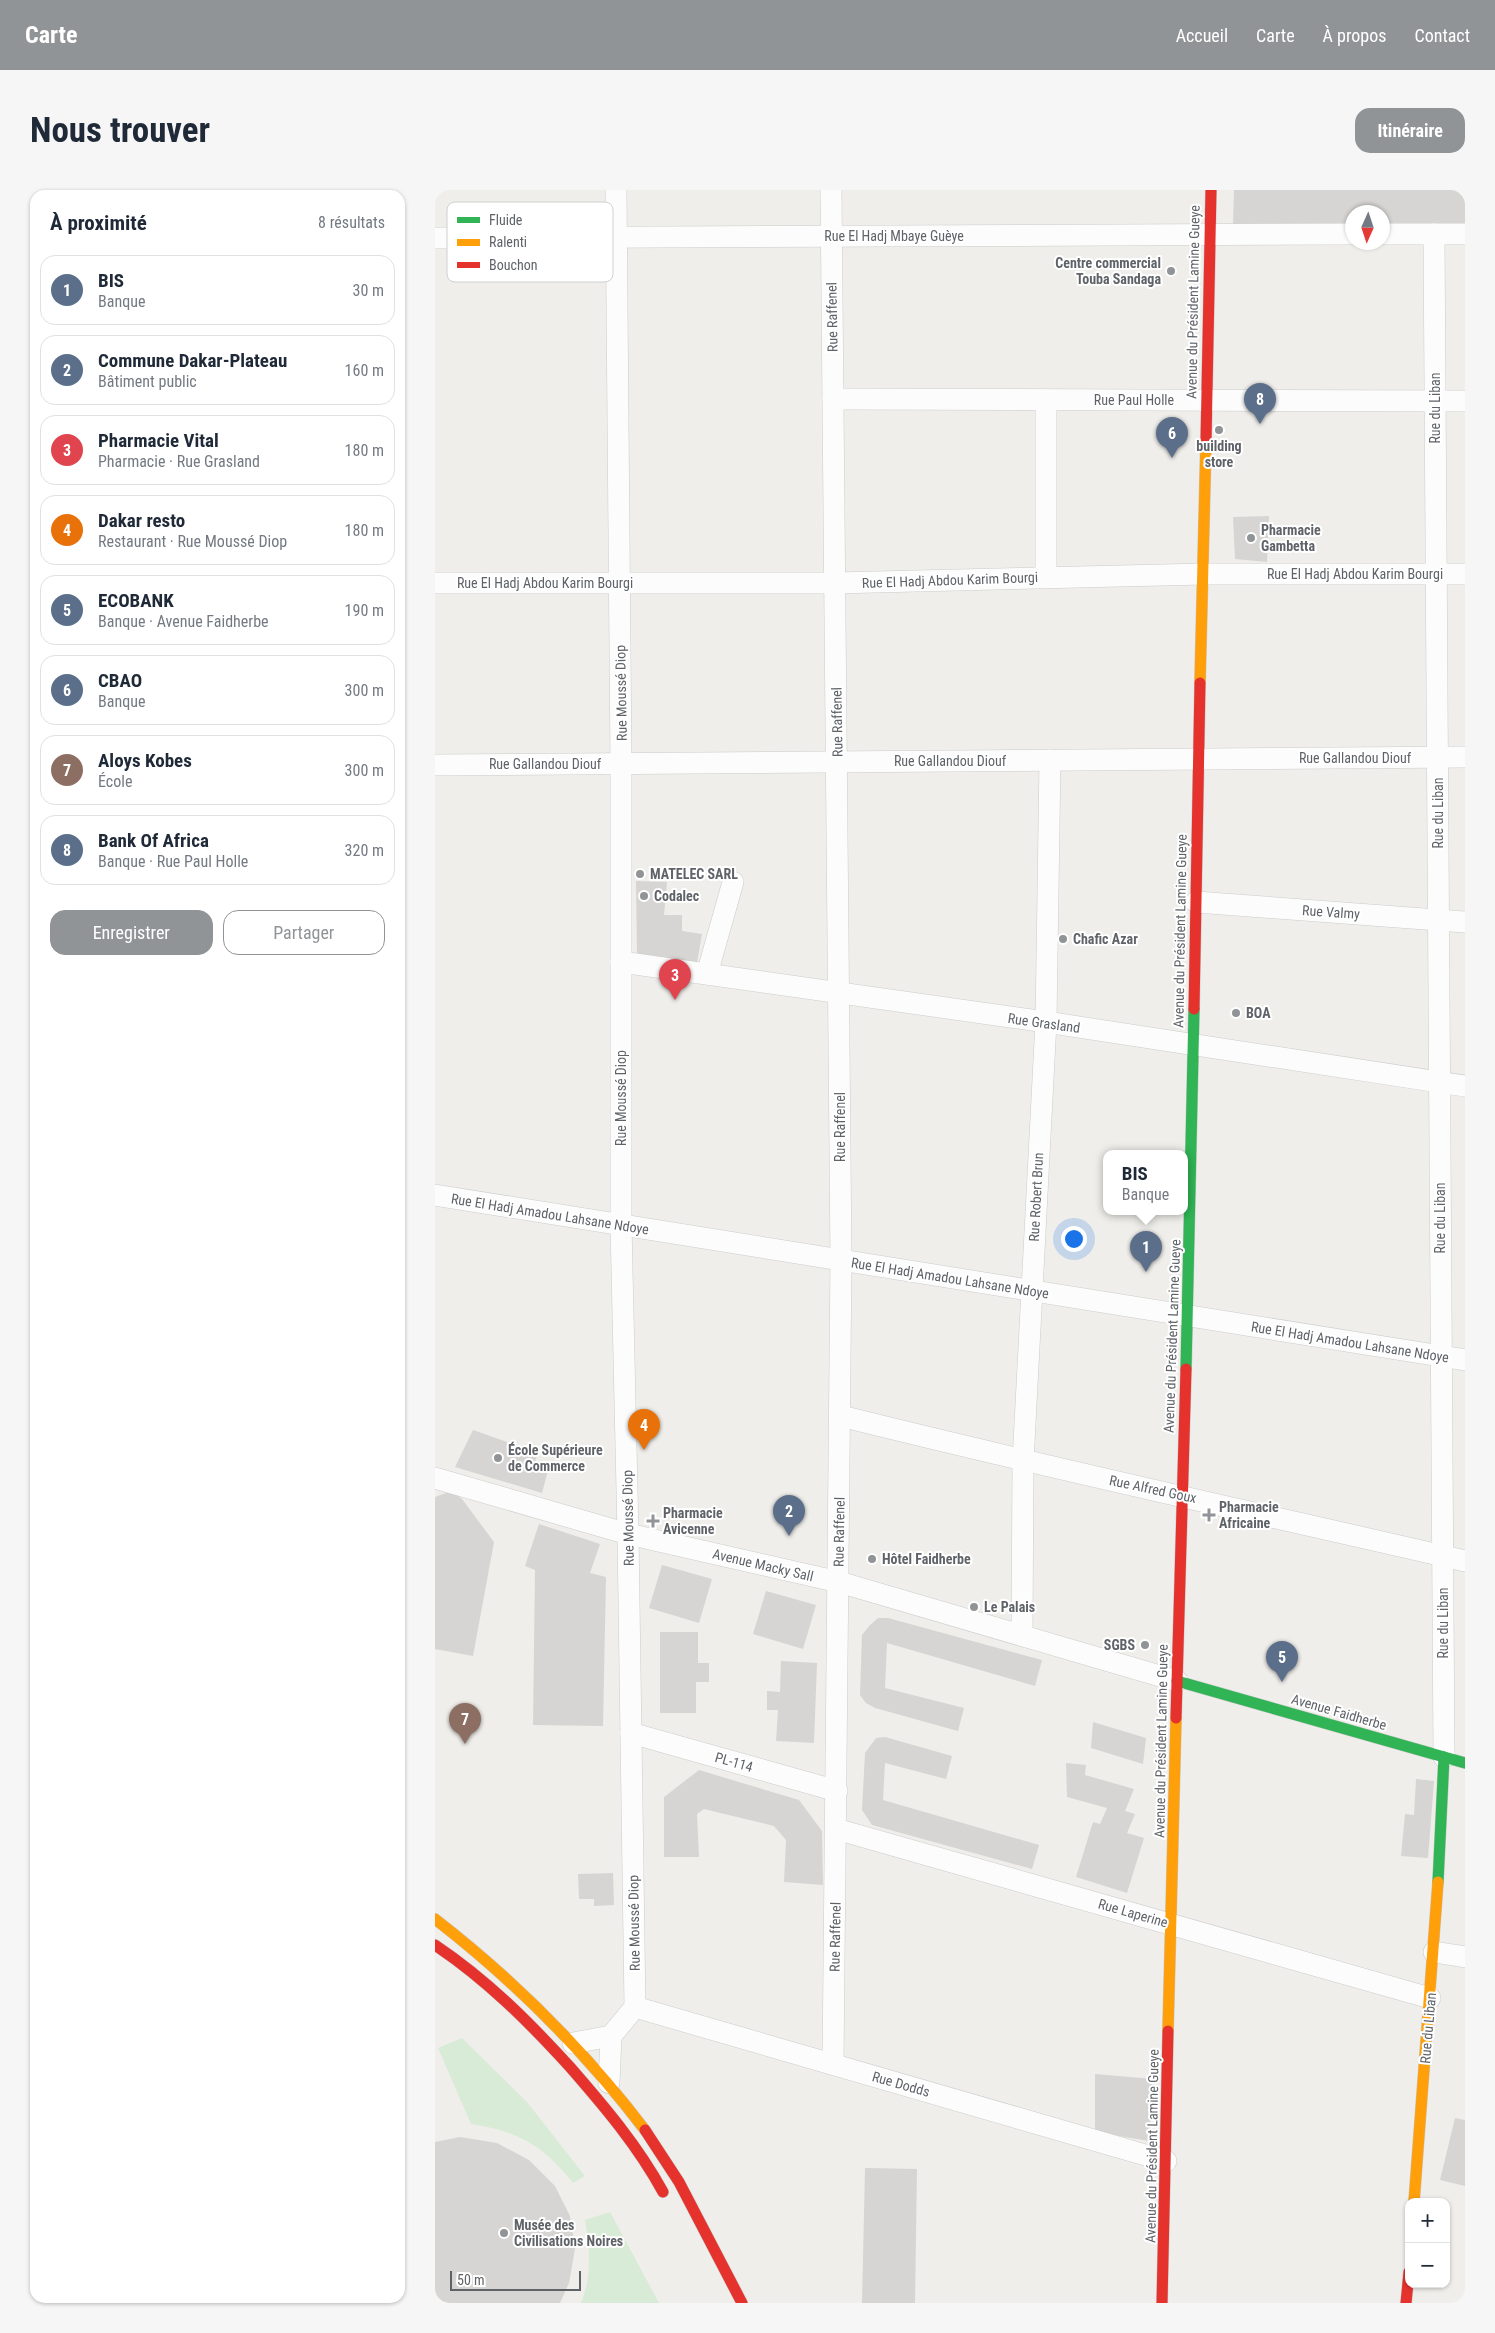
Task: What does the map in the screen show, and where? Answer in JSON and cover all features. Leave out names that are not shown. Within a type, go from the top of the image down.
[{"type":"main road","name":"Avenue du Président Lamine Gueye","points":[[1162,2303],[1181,1495],[1188,1316],[1197,902],[1197,759],[1204,574],[1211,190]]},
{"type":"main road","name":"Avenue Faidherbe","points":[[1177,1681],[1465,1763]]},
{"type":"main road","name":"Rue du Liban","points":[[1414,2198],[1431,1998],[1444,1757]]},
{"type":"main road","points":[[435,1919],[485,1956],[532,1999],[573,2042],[609,2084],[670,2166],[742,2303]]},
{"type":"main road","points":[[435,1945],[492,1989],[545,2040],[626,2136],[658,2181],[667,2199]]},
{"type":"main road","points":[[1406,2303],[1407,2288]]},
{"type":"street","name":"Rue Moussé Diop","points":[[616,190],[621,764],[621,1225],[635,2007]]},
{"type":"street","name":"Rue Raffenel","points":[[831,190],[841,1260],[841,1416],[833,2064]]},
{"type":"street","name":"Rue El Hadj Mbaye Guèye","points":[[613,237],[1345,234]]},
{"type":"street","points":[[1390,234],[1465,234]]},
{"type":"street","name":"Rue du Liban","points":[[1434,234],[1444,1757]]},
{"type":"street","name":"Rue Paul Holle","points":[[833,400],[1465,401]]},
{"type":"street","points":[[1046,400],[1046,577]]},
{"type":"street","name":"Rue El Hadj Abdou Karim Bourgi","points":[[435,583],[835,583],[1204,574],[1465,574]]},
{"type":"street","name":"Rue Gallandou Diouf","points":[[435,765],[1465,757]]},
{"type":"street","name":"Rue Robert Brun","points":[[1021,1634],[1023,1462],[1046,1022],[1050,760]]},
{"type":"street","points":[[707,974],[733,882]]},
{"type":"street","name":"Rue Valmy","points":[[1197,902],[1465,922]]},
{"type":"street","name":"Rue Grasland","points":[[621,962],[1046,1022],[1465,1086]]},
{"type":"street","name":"Rue El Hadj Amadou Lahsane Ndoye","points":[[435,1195],[1465,1360]]},
{"type":"street","name":"Rue Alfred Goux","points":[[841,1416],[1023,1462],[1181,1495],[1465,1561]]},
{"type":"street","name":"Avenue Macky Sall","points":[[435,1478],[628,1534],[839,1582],[1177,1681]]},
{"type":"street","name":"PL-114","points":[[631,1733],[837,1791]]},
{"type":"street","name":"Rue Laperine","points":[[836,1829],[1431,1998]]},
{"type":"street","points":[[1434,1952],[1465,1957]]},
{"type":"street","points":[[609,2084],[611,2036],[635,2007]]},
{"type":"street","name":"Rue Dodds","points":[[635,2007],[1166,2161]]},
{"type":"street","points":[[573,2042],[611,2036]]},
{"type":"green space","points":[[462,2038],[527,2102],[585,2176],[573,2183],[551,2159],[529,2142],[503,2131],[471,2124],[438,2048]]},
{"type":"green space","points":[[610,2212],[659,2303],[581,2303],[587,2283],[589,2262],[585,2220]]},
{"type":"building","points":[[1234,190],[1465,190],[1465,227],[1390,226],[1390,205],[1345,205],[1345,226],[1233,224]]},
{"type":"building","name":"Pharmacie Gambetta","points":[[1269,516],[1267,562],[1235,559],[1233,517]]},
{"type":"building","points":[[636,881],[667,882],[664,915],[682,915],[682,931],[702,934],[697,963],[637,955]]},
{"type":"building","name":"École Supérieure de Commerce","points":[[473,1430],[538,1453],[535,1462],[549,1467],[542,1493],[455,1467]]},
{"type":"building","points":[[446,1493],[454,1493],[462,1499],[494,1542],[473,1656],[435,1649],[435,1497]]},
{"type":"building","points":[[539,1524],[600,1544],[590,1573],[606,1577],[603,1726],[533,1725],[535,1570],[525,1566]]},
{"type":"building","points":[[662,1565],[712,1579],[699,1623],[649,1608]]},
{"type":"building","points":[[766,1591],[816,1605],[803,1649],[753,1634]]},
{"type":"building","points":[[878,1618],[888,1618],[1042,1660],[1035,1686],[887,1643],[885,1688],[964,1708],[958,1731],[875,1708],[866,1703],[860,1695],[862,1635]]},
{"type":"building","points":[[660,1632],[698,1632],[698,1663],[709,1663],[709,1682],[696,1682],[696,1713],[660,1713]]},
{"type":"building","points":[[781,1661],[817,1663],[814,1743],[776,1741],[778,1710],[767,1710],[767,1691],[780,1692]]},
{"type":"building","points":[[1093,1722],[1146,1738],[1143,1764],[1091,1748]]},
{"type":"building","points":[[885,1737],[952,1756],[946,1779],[885,1763],[883,1800],[1039,1845],[1032,1869],[872,1825],[862,1810],[865,1753],[876,1738]]},
{"type":"building","points":[[1066,1763],[1086,1765],[1085,1775],[1134,1789],[1125,1811],[1135,1814],[1127,1833],[1144,1838],[1127,1893],[1076,1877],[1093,1822],[1100,1824],[1107,1808],[1067,1797]]},
{"type":"building","points":[[699,1770],[799,1800],[822,1831],[823,1885],[784,1882],[786,1840],[774,1826],[704,1809],[697,1814],[699,1857],[664,1857],[664,1797]]},
{"type":"building","points":[[1416,1779],[1434,1781],[1428,1858],[1401,1856],[1405,1814],[1414,1815]]},
{"type":"building","points":[[613,1873],[614,1905],[594,1906],[594,1899],[579,1899],[578,1874]]},
{"type":"building","points":[[1095,2074],[1153,2079],[1149,2141],[1095,2132]]},
{"type":"building","points":[[1455,2118],[1465,2120],[1465,2186],[1440,2180]]},
{"type":"building","name":"Musée des Civilisations Noires","points":[[460,2137],[497,2143],[529,2160],[555,2186],[570,2216],[575,2249],[569,2283],[560,2303],[435,2303],[435,2142]]},
{"type":"building","points":[[865,2168],[917,2169],[915,2303],[862,2303]]},
{"type":"traffic: fast","points":[[1186,1369],[1194,1009]]},
{"type":"traffic: fast","points":[[1177,1681],[1465,1763]]},
{"type":"traffic: fast","points":[[1438,1882],[1444,1757]]},
{"type":"traffic: slow","points":[[1200,683],[1206,441]]},
{"type":"traffic: slow","points":[[1168,2031],[1176,1718]]},
{"type":"traffic: slow","points":[[1414,2198],[1438,1882]]},
{"type":"traffic: slow","points":[[435,1919],[521,1992],[573,2044],[645,2130]]},
{"type":"traffic: jam","points":[[1206,441],[1211,190]]},
{"type":"traffic: jam","points":[[1194,1009],[1200,683]]},
{"type":"traffic: jam","points":[[1176,1718],[1186,1369]]},
{"type":"traffic: jam","points":[[435,1945],[472,1972],[506,2002],[570,2067],[632,2143],[663,2192]]},
{"type":"traffic: jam","points":[[1162,2303],[1168,2031]]},
{"type":"traffic: jam","points":[[645,2130],[679,2182],[742,2303]]},
{"type":"traffic: jam","points":[[1406,2303],[1407,2288]]},
{"type":"place","name":"Centre commercial Touba Sandaga","points":[[1171,271]]},
{"type":"place","name":"Bank Of Africa","points":[[1260,424]]},
{"type":"place","name":"building store","points":[[1219,430]]},
{"type":"place","name":"CBAO","points":[[1172,458]]},
{"type":"place","name":"Pharmacie Gambetta","points":[[1251,538]]},
{"type":"place","name":"MATELEC SARL","points":[[640,874]]},
{"type":"place","name":"Codalec","points":[[644,896]]},
{"type":"place","name":"Chafic Azar","points":[[1063,939]]},
{"type":"place","name":"Pharmacie Vital","points":[[675,1000]]},
{"type":"place","name":"BOA","points":[[1236,1013]]},
{"type":"place","name":"BIS","points":[[1146,1272]]},
{"type":"place","name":"Dakar resto","points":[[644,1450]]},
{"type":"place","name":"École Supérieure de Commerce","points":[[498,1458]]},
{"type":"place","name":"Pharmacie Africaine","points":[[1209,1515]]},
{"type":"place","name":"Pharmacie Avicenne","points":[[653,1521]]},
{"type":"place","name":"Commune Dakar-Plateau","points":[[789,1536]]},
{"type":"place","name":"Hôtel Faidherbe","points":[[872,1559]]},
{"type":"place","name":"Le Palais","points":[[974,1607]]},
{"type":"place","name":"SGBS","points":[[1145,1645]]},
{"type":"place","name":"ECOBANK","points":[[1282,1682]]},
{"type":"place","name":"Aloys Kobes","points":[[465,1744]]},
{"type":"place","name":"Musée des Civilisations Noires","points":[[504,2233]]}]
